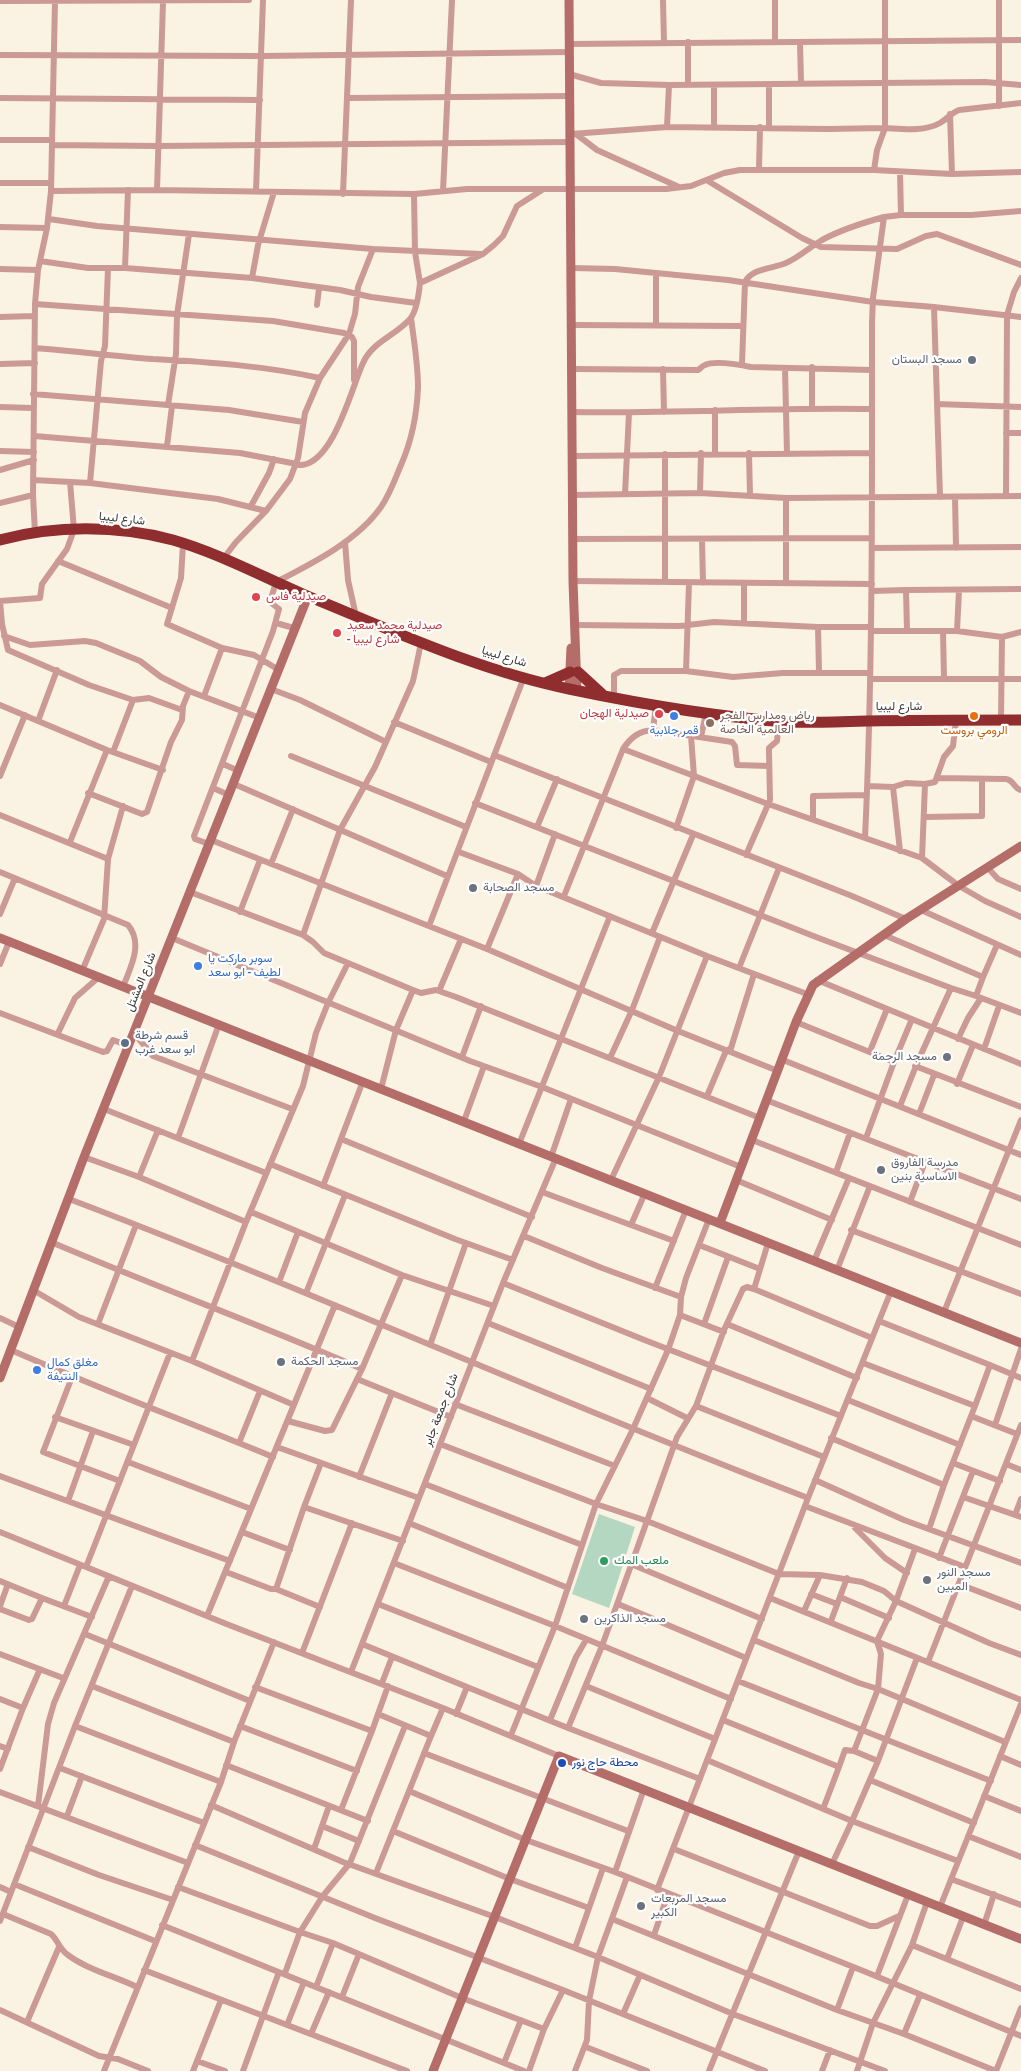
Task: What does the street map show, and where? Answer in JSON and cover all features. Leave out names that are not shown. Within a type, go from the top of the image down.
[{"type":"highway","name":"شارع ليبيا","points":[[0,540],[34,533],[74,530],[133,533],[183,544],[223,559],[421,643],[546,683],[656,705],[779,721],[1021,720]]},
{"type":"highway","points":[[546,683],[574,672],[602,694]]},
{"type":"street","points":[[0,1],[163,2],[249,0]]},
{"type":"street","points":[[256,190],[263,0]]},
{"type":"street","points":[[343,194],[351,0]]},
{"type":"street","points":[[443,191],[452,0]]},
{"type":"street","points":[[569,0],[569,74],[573,137],[573,689]]},
{"type":"street","points":[[663,0],[664,43]]},
{"type":"street","points":[[775,0],[775,42]]},
{"type":"street","points":[[874,170],[876,150],[885,128],[886,0]]},
{"type":"street","points":[[999,0],[1000,106]]},
{"type":"street","points":[[34,533],[34,316],[38,270],[47,228],[51,191],[55,1]]},
{"type":"street","points":[[157,190],[163,2]]},
{"type":"street","points":[[0,55],[350,55],[688,42],[1021,40]]},
{"type":"street","points":[[688,42],[688,85]]},
{"type":"street","points":[[800,42],[800,83]]},
{"type":"street","points":[[569,74],[601,83],[669,85],[999,82],[1021,85]]},
{"type":"street","points":[[769,84],[769,127]]},
{"type":"street","points":[[667,127],[669,85]]},
{"type":"street","points":[[714,85],[714,127]]},
{"type":"street","points":[[348,98],[448,99],[570,96]]},
{"type":"street","points":[[0,98],[159,101],[260,100]]},
{"type":"street","points":[[0,140],[158,146],[446,143],[573,137],[667,127],[769,127],[828,130],[885,128],[905,130],[930,127],[960,110],[1021,103]]},
{"type":"street","points":[[950,114],[952,174]]},
{"type":"street","points":[[759,169],[760,127]]},
{"type":"street","points":[[573,137],[597,150],[682,188]]},
{"type":"street","points":[[51,191],[256,190],[343,194],[414,194],[467,189],[682,188],[708,181],[718,175],[731,171],[759,169],[874,170],[952,174],[1021,172]]},
{"type":"street","points":[[900,172],[900,215]]},
{"type":"street","points":[[708,181],[815,245],[831,248],[902,248],[926,236],[937,234],[1021,265]]},
{"type":"street","points":[[0,183],[50,183]]},
{"type":"street","points":[[125,268],[128,190]]},
{"type":"street","points":[[420,283],[482,254],[503,236],[517,206],[542,190]]},
{"type":"street","points":[[252,278],[260,240],[274,192]]},
{"type":"street","points":[[414,194],[415,252],[420,283],[411,318],[418,387],[416,418],[409,447],[387,497],[380,508],[345,542],[302,569],[276,582],[270,602],[279,609],[276,623],[194,836],[195,839],[210,842],[271,864],[487,949],[582,988],[678,1031],[778,1071]]},
{"type":"street","points":[[742,364],[745,282],[751,274],[789,262],[815,245],[849,227],[884,218],[900,215],[971,215],[1021,211]]},
{"type":"street","points":[[865,838],[868,786],[872,587],[873,302],[884,218]]},
{"type":"street","points":[[48,219],[97,226],[260,240],[415,252],[482,254]]},
{"type":"street","points":[[0,227],[47,228]]},
{"type":"street","points":[[167,446],[177,315],[189,234]]},
{"type":"street","points":[[223,559],[236,542],[266,511],[290,479],[296,464],[303,422],[320,378],[349,334],[355,314],[356,293],[373,249]]},
{"type":"street","points":[[40,261],[88,268],[125,268],[252,278],[416,303]]},
{"type":"street","points":[[90,483],[101,361],[104,354],[108,268]]},
{"type":"street","points":[[572,268],[656,273],[745,282],[873,302],[934,306],[1021,317]]},
{"type":"street","points":[[0,269],[38,270]]},
{"type":"street","points":[[656,273],[656,324]]},
{"type":"street","points":[[1006,496],[1007,315],[1014,292],[1021,278]]},
{"type":"street","points":[[317,305],[319,288]]},
{"type":"street","points":[[35,304],[273,321],[349,334],[354,341],[354,384]]},
{"type":"street","points":[[934,306],[940,498]]},
{"type":"street","points":[[0,316],[34,316]]},
{"type":"street","points":[[34,436],[240,453],[302,465],[310,463],[322,453],[341,420],[354,384],[370,352],[411,318]]},
{"type":"street","points":[[572,325],[743,326]]},
{"type":"street","points":[[35,348],[267,368],[320,378]]},
{"type":"street","points":[[0,364],[35,363]]},
{"type":"street","points":[[573,369],[698,370],[706,364],[742,364],[749,367],[872,370]]},
{"type":"street","points":[[785,368],[786,454]]},
{"type":"street","points":[[812,368],[812,408]]},
{"type":"street","points":[[663,369],[664,412]]},
{"type":"street","points":[[34,394],[237,410],[303,422]]},
{"type":"street","points":[[937,404],[1021,407]]},
{"type":"street","points":[[0,407],[33,408]]},
{"type":"street","points":[[573,412],[629,413],[812,408],[872,409]]},
{"type":"street","points":[[715,410],[715,454]]},
{"type":"street","points":[[625,494],[629,413]]},
{"type":"street","points":[[1006,433],[1021,433]]},
{"type":"street","points":[[0,451],[34,452]]},
{"type":"street","points":[[573,456],[872,453]]},
{"type":"street","points":[[665,454],[665,582]]},
{"type":"street","points":[[700,493],[701,454]]},
{"type":"street","points":[[749,454],[750,495]]},
{"type":"street","points":[[251,506],[269,473],[274,459]]},
{"type":"street","points":[[0,470],[34,460]]},
{"type":"street","points":[[33,480],[90,483],[218,499],[266,511]]},
{"type":"street","points":[[70,482],[74,530],[67,550],[42,584],[39,599],[0,601],[7,648],[10,652],[57,670],[89,686],[133,700],[149,698],[182,710]]},
{"type":"street","points":[[574,495],[700,493],[786,498],[1021,496]]},
{"type":"street","points":[[0,503],[33,495]]},
{"type":"street","points":[[955,497],[956,548]]},
{"type":"street","points":[[786,498],[786,583]]},
{"type":"street","points":[[574,539],[872,538]]},
{"type":"street","points":[[702,540],[703,583]]},
{"type":"street","points":[[345,542],[348,580],[356,616]]},
{"type":"street","points":[[183,544],[182,578],[167,624],[222,648],[254,655],[279,670]]},
{"type":"street","points":[[872,548],[1021,548]]},
{"type":"street","points":[[58,562],[172,608]]},
{"type":"street","points":[[573,581],[786,583],[906,590],[1021,589]]},
{"type":"street","points":[[686,671],[689,583]]},
{"type":"street","points":[[744,583],[744,623]]},
{"type":"street","points":[[906,590],[907,631]]},
{"type":"street","points":[[957,631],[959,590]]},
{"type":"street","name":"شارع المشتل","points":[[0,1378],[7,1354],[84,1157],[308,596]]},
{"type":"street","points":[[574,625],[688,625],[714,622],[907,631],[957,631],[1002,637],[1021,632]]},
{"type":"street","points":[[276,623],[294,628]]},
{"type":"street","points":[[818,627],[819,672]]},
{"type":"street","points":[[942,631],[944,678]]},
{"type":"street","points":[[4,636],[30,645],[85,641],[96,643],[140,661],[161,677],[189,691],[260,718]]},
{"type":"street","points":[[1001,720],[1002,637]]},
{"type":"street","points":[[303,935],[340,830],[365,786],[413,681],[421,643]]},
{"type":"street","points":[[204,696],[222,648]]},
{"type":"street","points":[[38,721],[57,670]]},
{"type":"street","points":[[614,696],[614,675],[618,672],[686,671],[733,676],[819,672],[870,676],[1021,678]]},
{"type":"street","points":[[429,926],[447,876],[459,852],[466,827],[524,677]]},
{"type":"street","points":[[271,689],[300,700],[386,742]]},
{"type":"street","points":[[88,793],[142,814],[147,812],[163,770],[171,742],[182,720],[182,710],[189,691]]},
{"type":"street","points":[[70,842],[88,793],[110,751],[133,700]]},
{"type":"street","points":[[0,705],[110,751],[163,770]]},
{"type":"street","points":[[653,730],[656,705]]},
{"type":"street","points":[[701,737],[706,713]]},
{"type":"street","points":[[0,776],[3,762],[25,716]]},
{"type":"street","points":[[746,855],[768,804],[770,794],[769,748],[777,741],[779,721]]},
{"type":"street","points":[[868,786],[893,787],[906,783],[926,784],[935,782],[944,757],[953,746],[956,721]]},
{"type":"street","points":[[394,722],[491,762]]},
{"type":"street","points":[[564,896],[605,798],[623,749],[639,733],[653,730],[734,743],[737,764],[769,766]]},
{"type":"street","points":[[676,828],[694,776],[690,736]]},
{"type":"street","points":[[623,749],[768,804],[922,858],[959,886],[986,902],[1021,917]]},
{"type":"street","points":[[494,755],[906,919]]},
{"type":"street","points":[[291,756],[466,827]]},
{"type":"street","points":[[223,764],[239,771]]},
{"type":"street","points":[[937,778],[1009,779],[1017,789],[1021,790]]},
{"type":"street","points":[[537,827],[557,779]]},
{"type":"street","points":[[925,817],[982,816],[982,779]]},
{"type":"street","points":[[234,784],[447,876]]},
{"type":"street","points":[[922,858],[926,784]]},
{"type":"street","points":[[893,787],[900,851]]},
{"type":"street","points":[[213,788],[229,796]]},
{"type":"street","points":[[813,819],[813,796],[867,795]]},
{"type":"street","points":[[475,803],[760,916],[1021,1013]]},
{"type":"street","points":[[82,971],[105,915],[108,859],[123,806]]},
{"type":"street","points":[[271,864],[293,810]]},
{"type":"street","points":[[0,815],[108,859]]},
{"type":"street","points":[[536,886],[555,834]]},
{"type":"street","points":[[652,933],[693,835]]},
{"type":"street","points":[[720,1223],[807,994],[817,980],[906,919],[1021,846]]},
{"type":"street","points":[[459,852],[518,874],[536,886],[660,937],[807,994]]},
{"type":"street","points":[[240,912],[260,860]]},
{"type":"street","points":[[740,968],[779,868]]},
{"type":"street","points":[[988,868],[998,879],[1021,888]]},
{"type":"street","points":[[0,872],[128,926],[132,931],[136,951],[123,987]]},
{"type":"street","points":[[487,949],[518,874]]},
{"type":"street","points":[[0,914],[15,878]]},
{"type":"street","points":[[190,892],[303,935],[324,953],[413,990],[421,993],[432,989],[480,1006],[760,1118]]},
{"type":"street","points":[[921,910],[1021,955]]},
{"type":"street","points":[[519,1144],[610,916]]},
{"type":"street","points":[[884,935],[983,977]]},
{"type":"street","points":[[610,1058],[632,1010],[660,937]]},
{"type":"street","points":[[0,938],[1021,1343]]},
{"type":"street","points":[[172,938],[484,1066],[542,1087],[741,1167]]},
{"type":"street","points":[[439,991],[461,939]]},
{"type":"street","points":[[0,964],[9,942]]},
{"type":"street","points":[[958,1039],[978,997],[983,977],[997,944]]},
{"type":"street","points":[[612,1180],[659,1077],[707,956]]},
{"type":"street","points":[[192,1362],[246,1222],[303,1086],[316,1033],[328,1003],[348,963]]},
{"type":"street","points":[[707,1096],[726,1051],[731,1048],[734,1041],[743,1004],[754,974]]},
{"type":"street","points":[[58,1033],[75,998],[99,977]]},
{"type":"street","points":[[817,980],[1021,1064]]},
{"type":"street","points":[[900,1106],[932,1028],[951,988]]},
{"type":"street","points":[[381,1088],[396,1030],[413,990]]},
{"type":"street","points":[[462,1057],[480,1006]]},
{"type":"street","points":[[984,1049],[999,1006]]},
{"type":"street","points":[[870,1051],[887,1009]]},
{"type":"street","points":[[0,1013],[106,1052],[113,1040],[129,1046]]},
{"type":"street","points":[[866,1138],[912,1019]]},
{"type":"street","points":[[796,1022],[894,1062]]},
{"type":"street","points":[[178,1138],[219,1024]]},
{"type":"street","points":[[134,1033],[154,1056],[292,1109]]},
{"type":"street","points":[[957,1084],[973,1045]]},
{"type":"street","points":[[783,1060],[1021,1155]]},
{"type":"street","points":[[464,1121],[484,1066]]},
{"type":"street","points":[[916,1066],[934,1075],[1021,1108]]},
{"type":"street","points":[[919,1114],[934,1075]]},
{"type":"street","points":[[323,1186],[364,1081]]},
{"type":"street","name":"شارع جمعة جابر","points":[[351,1672],[503,1283],[542,1192],[571,1099]]},
{"type":"street","points":[[766,1100],[1021,1200]]},
{"type":"street","points":[[104,1109],[266,1173]]},
{"type":"street","points":[[944,1312],[1021,1120]]},
{"type":"street","points":[[139,1177],[158,1130]]},
{"type":"street","points":[[836,1172],[850,1132]]},
{"type":"street","points":[[341,1139],[532,1217]]},
{"type":"street","points":[[752,1140],[1021,1245]]},
{"type":"street","points":[[84,1157],[139,1177],[246,1222]]},
{"type":"street","points":[[910,1202],[926,1162]]},
{"type":"street","points":[[270,1164],[513,1260]]},
{"type":"street","points":[[814,1261],[849,1178]]},
{"type":"street","points":[[736,1180],[832,1220]]},
{"type":"street","points":[[837,1270],[851,1230],[870,1186]]},
{"type":"street","points":[[542,1192],[674,1241]]},
{"type":"street","points":[[631,1225],[645,1193]]},
{"type":"street","points":[[306,1293],[345,1194]]},
{"type":"street","points":[[68,1199],[382,1324],[673,1447],[808,1498]]},
{"type":"street","points":[[656,1288],[686,1210]]},
{"type":"street","points":[[251,1212],[402,1275],[494,1306]]},
{"type":"street","points":[[511,1735],[555,1626],[596,1504],[634,1429],[668,1350],[680,1315],[681,1297],[709,1219]]},
{"type":"street","points":[[98,1324],[136,1225]]},
{"type":"street","points":[[851,1230],[1021,1294]]},
{"type":"street","points":[[279,1282],[298,1232]]},
{"type":"street","points":[[524,1236],[681,1297]]},
{"type":"street","points":[[51,1242],[118,1271],[214,1307],[362,1368]]},
{"type":"street","points":[[430,1345],[466,1243]]},
{"type":"street","points":[[754,1289],[768,1243]]},
{"type":"street","points":[[699,1245],[760,1269]]},
{"type":"street","points":[[704,1324],[728,1257]]},
{"type":"street","points":[[288,1421],[325,1431],[332,1430],[382,1324],[402,1275]]},
{"type":"street","points":[[503,1283],[668,1350],[841,1416]]},
{"type":"street","points":[[568,1728],[618,1604],[673,1447],[687,1418],[696,1406],[727,1324],[744,1289],[748,1287],[754,1289],[872,1338]]},
{"type":"street","points":[[33,1290],[79,1316],[294,1405]]},
{"type":"street","points":[[657,1890],[824,1457],[891,1291]]},
{"type":"street","points":[[208,1616],[335,1305]]},
{"type":"street","points":[[680,1315],[724,1332]]},
{"type":"street","points":[[0,1318],[19,1327]]},
{"type":"street","points":[[879,1321],[1021,1378]]},
{"type":"street","points":[[488,1322],[651,1390]]},
{"type":"street","points":[[727,1324],[857,1378]]},
{"type":"street","points":[[995,1425],[1021,1349]]},
{"type":"street","points":[[64,1606],[106,1516],[170,1353]]},
{"type":"street","points":[[7,1354],[72,1376],[273,1457]]},
{"type":"street","points":[[863,1363],[974,1406]]},
{"type":"street","points":[[929,1529],[990,1365]]},
{"type":"street","points":[[72,1376],[43,1452],[120,1480]]},
{"type":"street","points":[[357,1379],[450,1417]]},
{"type":"street","points":[[239,1443],[260,1392]]},
{"type":"street","points":[[359,1476],[392,1394]]},
{"type":"street","points":[[647,1398],[687,1418]]},
{"type":"street","points":[[848,1400],[960,1445]]},
{"type":"street","points":[[455,1404],[615,1466]]},
{"type":"street","points":[[696,1406],[824,1457]]},
{"type":"street","points":[[971,1416],[1018,1434]]},
{"type":"street","points":[[55,1417],[134,1445]]},
{"type":"street","points":[[928,1662],[1021,1425]]},
{"type":"street","points":[[68,1501],[94,1431]]},
{"type":"street","points":[[832,1438],[944,1485]]},
{"type":"street","points":[[440,1444],[596,1504],[647,1521],[779,1574],[820,1575],[862,1582],[884,1591],[896,1601],[989,1643],[1021,1655]]},
{"type":"street","points":[[277,1447],[419,1498]]},
{"type":"street","points":[[128,1462],[251,1510]]},
{"type":"street","points":[[276,1589],[321,1463]]},
{"type":"street","points":[[953,1463],[1000,1481]]},
{"type":"street","points":[[1006,1464],[1021,1470]]},
{"type":"street","points":[[939,1558],[973,1471]]},
{"type":"street","points":[[0,1476],[230,1561]]},
{"type":"street","points":[[816,1480],[904,1520],[1021,1563]]},
{"type":"street","points":[[425,1484],[582,1545]]},
{"type":"street","points":[[963,1497],[1018,1516],[1021,1499]]},
{"type":"street","points":[[805,1506],[965,1568]]},
{"type":"street","points":[[304,1507],[403,1541]]},
{"type":"street","points":[[302,1653],[352,1523]]},
{"type":"street","points":[[410,1523],[568,1588]]},
{"type":"street","points":[[853,1525],[885,1558],[907,1573]]},
{"type":"street","points":[[0,1532],[1021,1940]]},
{"type":"street","points":[[242,1532],[290,1550]]},
{"type":"street","points":[[854,1751],[878,1689],[881,1654],[877,1641],[889,1618],[915,1549]]},
{"type":"street","points":[[394,1563],[555,1626],[731,1699]]},
{"type":"street","points":[[631,1564],[762,1619]]},
{"type":"street","points":[[226,1572],[271,1589],[276,1589],[320,1607]]},
{"type":"street","points":[[804,1610],[820,1575]]},
{"type":"street","points":[[41,1807],[48,1724],[63,1678],[85,1634],[109,1576]]},
{"type":"street","points":[[831,1621],[846,1578]]},
{"type":"street","points":[[0,1581],[92,1617]]},
{"type":"street","points":[[8,1584],[0,1608],[29,1620],[32,1619],[42,1598]]},
{"type":"street","points":[[959,1584],[1021,1608]]},
{"type":"street","points":[[132,1586],[75,1726],[60,1768],[41,1807],[1,1918],[51,1934],[55,1937],[59,1947],[70,1957],[137,1987]]},
{"type":"street","points":[[811,1594],[837,1604]]},
{"type":"street","points":[[840,1597],[889,1618]]},
{"type":"street","points":[[770,1598],[831,1621],[1021,1702],[1019,1717],[1000,1756],[940,1907]]},
{"type":"street","points":[[378,1604],[538,1667]]},
{"type":"street","points":[[618,1604],[746,1658]]},
{"type":"street","points":[[85,1634],[250,1700]]},
{"type":"street","points":[[550,1720],[576,1657],[586,1640]]},
{"type":"street","points":[[754,1640],[859,1684],[902,1698],[1006,1742]]},
{"type":"street","points":[[104,2071],[155,1941],[221,1782],[240,1726],[274,1642]]},
{"type":"street","points":[[362,1644],[568,1728],[700,1778]]},
{"type":"street","points":[[0,1654],[63,1678]]},
{"type":"street","points":[[341,1810],[378,1714],[392,1656]]},
{"type":"street","points":[[832,1864],[878,1761],[917,1658]]},
{"type":"street","points":[[0,1769],[40,1670]]},
{"type":"street","points":[[738,1681],[991,1781]]},
{"type":"street","points":[[92,1686],[234,1742]]},
{"type":"street","points":[[586,1686],[715,1739]]},
{"type":"street","points":[[255,1687],[372,1732]]},
{"type":"street","points":[[456,1714],[467,1687]]},
{"type":"street","points":[[0,1699],[24,1708]]},
{"type":"street","points":[[376,1873],[443,1708]]},
{"type":"street","points":[[378,1714],[431,1736]]},
{"type":"street","points":[[723,1720],[839,1767]]},
{"type":"street","points":[[75,1726],[221,1782]]},
{"type":"street","points":[[240,1726],[357,1770]]},
{"type":"street","points":[[243,2071],[262,2015],[300,1932],[322,1897],[350,1863],[405,1726]]},
{"type":"street","points":[[0,1746],[8,1749]]},
{"type":"street","points":[[823,1809],[845,1750],[854,1751],[878,1761]]},
{"type":"street","points":[[424,1753],[628,1831]]},
{"type":"street","points":[[433,2071],[559,1756]]},
{"type":"street","points":[[1000,1756],[1021,1765]]},
{"type":"street","points":[[707,1760],[852,1821],[958,1861]]},
{"type":"street","points":[[226,1765],[368,1821]]},
{"type":"street","points":[[60,1768],[204,1823]]},
{"type":"street","points":[[67,1816],[82,1776]]},
{"type":"street","points":[[870,1780],[974,1822]]},
{"type":"street","points":[[615,1872],[644,1789]]},
{"type":"street","points":[[409,1791],[526,1840],[615,1872],[877,1976],[1021,2036]]},
{"type":"street","points":[[0,1792],[188,1863]]},
{"type":"street","points":[[984,1796],[1021,1811]]},
{"type":"street","points":[[211,1805],[314,1849],[575,1948],[733,2014],[885,2071]]},
{"type":"street","points":[[314,1849],[329,1806]]},
{"type":"street","points":[[322,1826],[359,1841]]},
{"type":"street","points":[[393,1831],[510,1879],[589,1908]]},
{"type":"street","points":[[968,1836],[1021,1857]]},
{"type":"street","points":[[195,1845],[764,2071]]},
{"type":"street","points":[[28,1847],[100,1875],[173,1900]]},
{"type":"street","points":[[674,1849],[870,1926],[877,1926],[899,1916]]},
{"type":"street","points":[[709,2071],[799,1851]]},
{"type":"street","points":[[575,1948],[603,1868]]},
{"type":"street","points":[[575,2071],[586,2047],[589,2001],[598,1957],[627,1877]]},
{"type":"street","points":[[952,1878],[1021,1906]]},
{"type":"street","points":[[14,1884],[155,1941]]},
{"type":"street","points":[[178,1886],[333,1943],[462,1998],[544,2029]]},
{"type":"street","points":[[0,1887],[11,1892]]},
{"type":"street","points":[[654,1935],[668,1894]]},
{"type":"street","points":[[877,1976],[908,1894]]},
{"type":"street","points":[[984,1925],[994,1894]]},
{"type":"street","points":[[857,2071],[873,2023],[912,1945],[927,1902]]},
{"type":"street","points":[[947,1959],[963,1917]]},
{"type":"street","points":[[612,1919],[837,2010],[904,2034],[996,2071],[1021,2008]]},
{"type":"street","points":[[162,1925],[524,2071]]},
{"type":"street","points":[[316,1987],[333,1943]]},
{"type":"street","points":[[912,1945],[1021,1989]]},
{"type":"street","points":[[27,2022],[59,1947]]},
{"type":"street","points":[[342,1997],[359,1954]]},
{"type":"street","points":[[837,2010],[853,1967]]},
{"type":"street","points":[[144,1970],[407,2071]]},
{"type":"street","points":[[623,2014],[640,1975]]},
{"type":"street","points":[[287,2025],[304,1982]]},
{"type":"street","points":[[529,2071],[544,2029],[563,1990]]},
{"type":"street","points":[[311,2034],[329,1992]]},
{"type":"street","points":[[904,2034],[920,1995]]},
{"type":"street","points":[[193,2071],[221,2000]]},
{"type":"street","points":[[0,2010],[93,2053],[118,2059],[148,2071]]},
{"type":"street","points":[[504,2063],[521,2020]]},
{"type":"street","points":[[586,2047],[647,2071]]},
{"type":"street","points":[[822,2071],[830,2050]]},
{"type":"street","points":[[197,2061],[225,2071]]},
{"type":"green space","name":"ملعب المك","points":[[599,1514],[635,1527],[609,1608],[572,1594]]},
{"type":"place","name":"مسجد البستان","points":[[972,360]]},
{"type":"place","name":"صيدلية فاس","points":[[256,597]]},
{"type":"place","name":"صيدلية محمد سعيد - شارع ليبيا","points":[[337,633]]},
{"type":"place","name":"صيدلية الهجان","points":[[659,714]]},
{"type":"place","name":"قمر جلابية","points":[[674,716]]},
{"type":"place","name":"الرومي بروست","points":[[974,716]]},
{"type":"place","name":"رياض ومدارس الفجر العالمية الخاصة","points":[[710,723]]},
{"type":"place","name":"مسجد الصحابة","points":[[473,888]]},
{"type":"place","name":"سوبر ماركت يا لطيف - ابو سعد","points":[[198,966]]},
{"type":"place","name":"قسم شرطة ابو سعد غرب","points":[[125,1043]]},
{"type":"place","name":"مسجد الرحمة","points":[[947,1057]]},
{"type":"place","name":"مدرسة الفاروق الاساسية بنين","points":[[881,1170]]},
{"type":"place","name":"مسجد الحكمة","points":[[281,1362]]},
{"type":"place","name":"مغلق كمال النتيفة","points":[[37,1370]]},
{"type":"place","name":"ملعب المك","points":[[604,1561]]},
{"type":"place","name":"مسجد النور المبين","points":[[927,1580]]},
{"type":"place","name":"مسجد الذاكرين","points":[[584,1619]]},
{"type":"place","name":"محطة حاج نور","points":[[562,1763]]},
{"type":"place","name":"مسجد المربعات الكبير","points":[[641,1906]]}]
